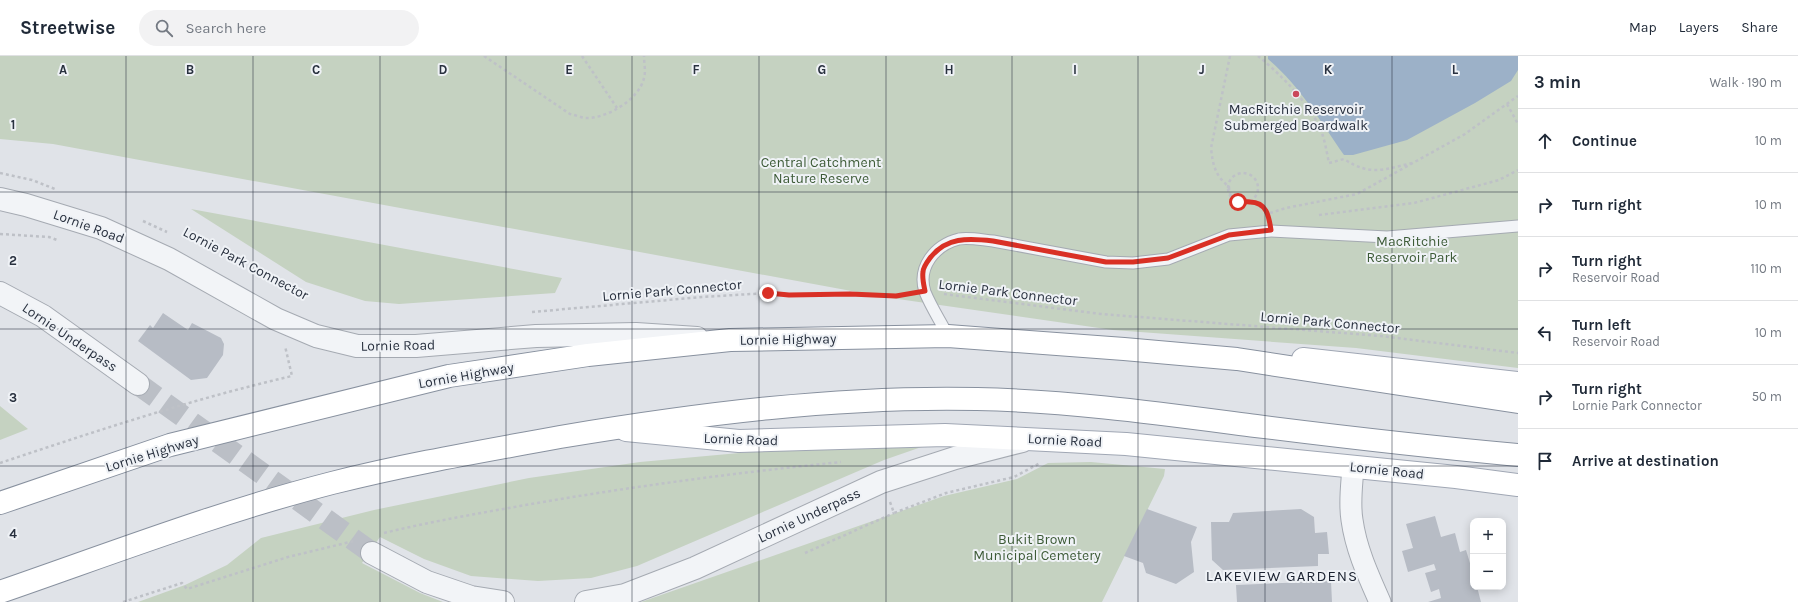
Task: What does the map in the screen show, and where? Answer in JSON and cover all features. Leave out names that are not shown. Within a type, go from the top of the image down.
[{"type":"main road","name":"Lornie Highway","points":[[0,503],[170,445],[449,376],[588,355],[730,340],[948,336]]},
{"type":"main road","points":[[948,336],[1237,359],[1518,402]]},
{"type":"main road","points":[[1237,359],[1252,354],[1518,383]]},
{"type":"main road","name":"Lornie Road","points":[[610,429],[756,409],[909,399],[980,399],[1158,413],[1400,444],[1518,455]]},
{"type":"main road","points":[[0,592],[204,520],[332,483],[464,454],[610,429]]},
{"type":"main road","name":"Lornie Road","points":[[610,429],[739,441],[945,435],[1035,438],[1126,444],[1518,485]]},
{"type":"street","name":"Lornie Road","points":[[0,199],[26,205],[101,228],[169,259],[276,319],[316,336],[357,346],[416,346],[536,336],[636,334],[730,340]]},
{"type":"street","name":"Lornie Underpass","points":[[0,293],[43,316],[138,384]]},
{"type":"street","name":"Lornie Underpass","points":[[586,602],[625,595],[695,568],[881,482],[955,458],[1035,438]]},
{"type":"street","points":[[1353,467],[1351,504],[1352,520],[1361,558],[1380,602]]},
{"type":"street","points":[[372,553],[427,582],[471,598],[503,602]]},
{"type":"lane","points":[[948,336],[925,291],[923,273],[927,262],[935,251],[946,244],[960,239],[974,238],[1106,262],[1133,262],[1168,258],[1229,235],[1271,230],[1387,237],[1518,226]]},
{"type":"path","points":[[484,56],[570,114],[586,118],[602,116],[617,108],[636,94],[644,78],[644,56]]},
{"type":"path","points":[[582,56],[617,108]]},
{"type":"path","points":[[1228,187],[1230,182],[1237,175],[1242,174],[1252,176],[1258,189],[1254,198],[1250,201],[1242,203],[1234,200],[1228,187],[1219,178],[1212,164],[1211,148],[1230,56]]},
{"type":"path","points":[[1258,56],[1274,69],[1303,102],[1318,123],[1329,163],[1344,159],[1356,168],[1367,171],[1381,170],[1416,161]]},
{"type":"path","points":[[1268,214],[1286,208],[1357,194],[1465,134],[1518,96]]},
{"type":"path","points":[[1507,104],[1518,124]]},
{"type":"path","points":[[1311,216],[1414,203],[1498,180],[1518,170]]},
{"type":"path","points":[[0,173],[32,180],[61,191]]},
{"type":"path","points":[[1250,201],[1262,205],[1268,214],[1271,230]]},
{"type":"path","name":"Lornie Park Connector","points":[[141,220],[156,225],[169,233]]},
{"type":"path","points":[[0,234],[49,237],[64,242]]},
{"type":"path","name":"Lornie Park Connector","points":[[527,313],[702,297],[768,293],[789,295],[850,294],[896,296],[925,291],[1101,314],[1381,336],[1518,353]]},
{"type":"path","points":[[0,463],[112,426],[247,387],[292,376],[285,343]]},
{"type":"path","points":[[805,553],[894,513]]},
{"type":"green space","name":"Central Catchment Nature Reserve","points":[[0,56],[1518,56],[1518,368],[1356,348],[1113,330],[884,297],[53,144],[0,139]]},
{"type":"green space","points":[[191,209],[562,278],[555,293],[399,304],[365,301],[306,282]]},
{"type":"green space","points":[[0,406],[28,429],[0,440]]},
{"type":"green space","points":[[933,443],[884,460],[637,566],[591,578],[538,581],[471,576],[424,559],[380,537],[362,563],[420,593],[443,602],[138,602],[185,585],[227,565],[261,538],[374,510],[529,478],[640,462],[771,450]]},
{"type":"green space","name":"Bukit Brown Municipal Cemetery","points":[[1091,462],[1165,469],[1164,476],[1102,602],[641,602],[944,496],[1017,479],[1048,463]]},
{"type":"water","points":[[1268,56],[1518,56],[1518,70],[1511,81],[1475,103],[1407,140],[1353,155],[1344,155],[1300,92],[1268,59]]},
{"type":"building","points":[[163,313],[188,330],[192,323],[221,338],[224,344],[223,355],[207,378],[191,380],[138,341],[150,325],[153,328]]},
{"type":"building","points":[[1147,509],[1197,527],[1191,542],[1194,572],[1176,584],[1146,573],[1143,563],[1124,556]]},
{"type":"building","points":[[1301,509],[1314,517],[1315,533],[1327,532],[1329,554],[1318,554],[1318,566],[1223,570],[1212,560],[1211,522],[1229,522],[1233,513]]},
{"type":"building","points":[[1435,516],[1441,537],[1455,533],[1460,552],[1466,550],[1470,563],[1470,590],[1478,590],[1481,602],[1428,602],[1441,598],[1439,589],[1431,592],[1425,573],[1436,570],[1434,564],[1408,572],[1402,551],[1413,548],[1406,524]]},
{"type":"building","points":[[1331,581],[1332,602],[1237,602],[1236,585]]},
{"type":"tunnel","points":[[138,384],[372,553]]},
{"type":"place","name":"MacRitchie Reservoir Submerged Boardwalk","points":[[1296,94]]},
{"type":"district","name":"LAKEVIEW GARDENS","points":[[1282,576]]},
{"type":"route","points":[[768,293],[789,295],[850,294],[896,296],[925,291],[923,273],[927,262],[935,251],[946,244],[960,239],[974,238],[1106,262],[1133,262],[1168,258],[1229,235],[1271,230],[1268,214],[1262,205],[1250,201],[1246,203],[1238,202]]},
{"type":"park label","name":"MacRitchie Reservoir Park","points":[[1412,250]]}]
